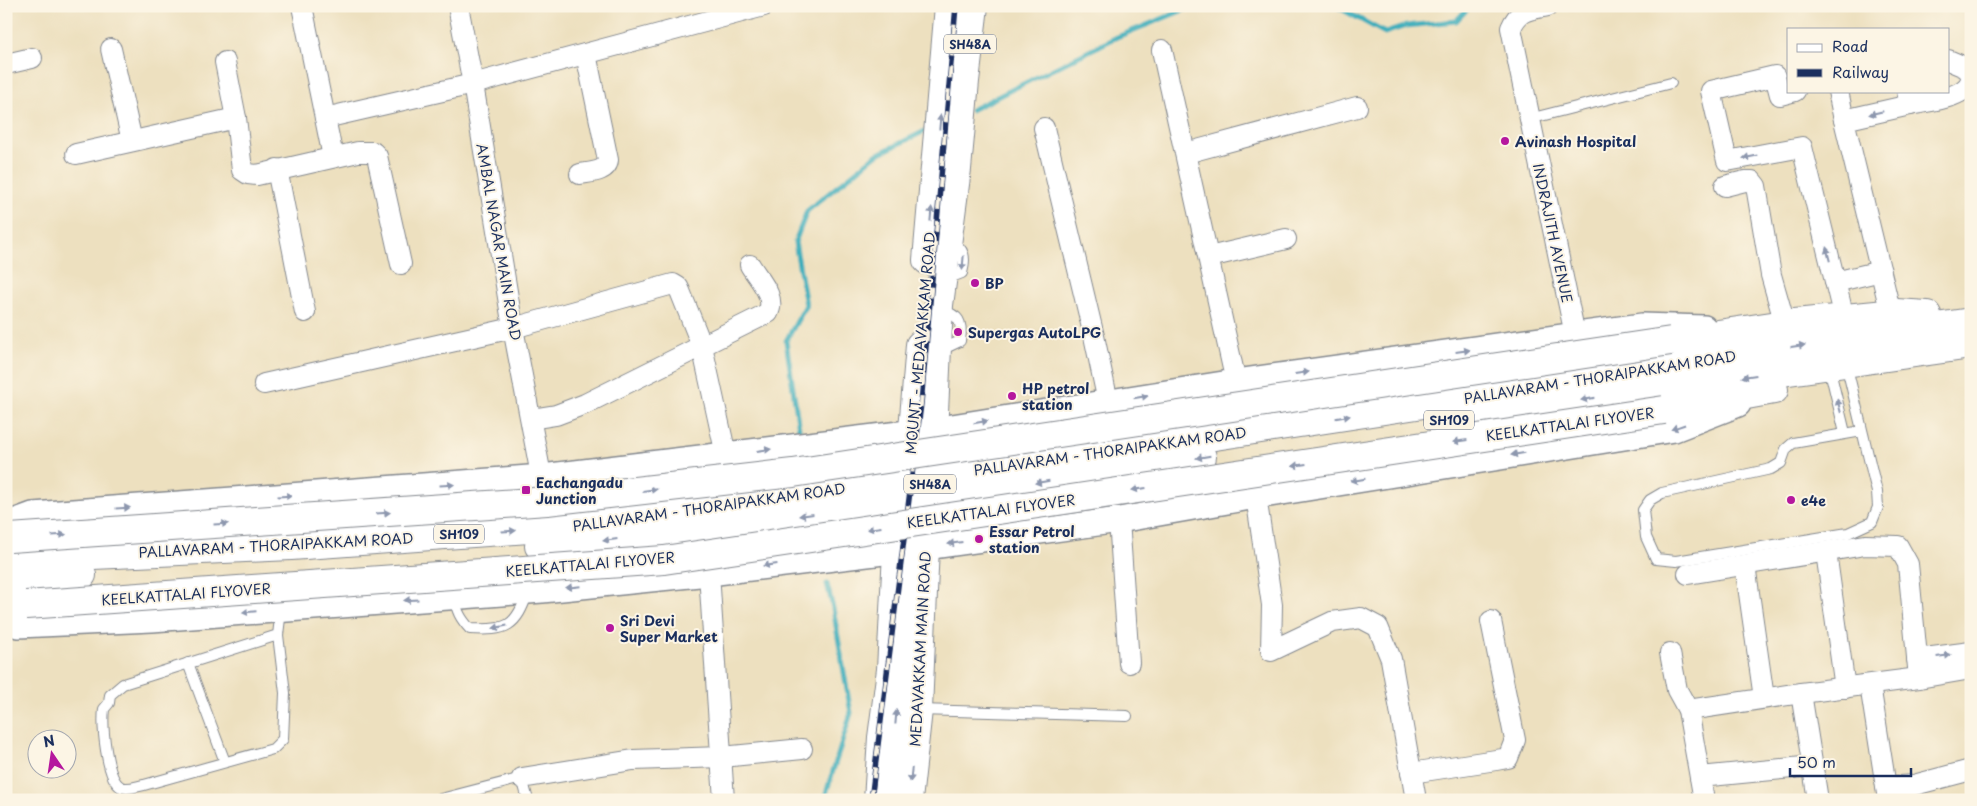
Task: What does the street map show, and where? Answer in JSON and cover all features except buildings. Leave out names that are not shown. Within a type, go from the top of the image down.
[{"type":"main road","name":"MOUNT - MEDAVAKKAM ROAD","points":[[923,431],[954,80],[949,6]]},
{"type":"main road","name":"MOUNT - MEDAVAKKAM ROAD","points":[[954,80],[974,6]]},
{"type":"main road","name":"MEDAVAKKAM MAIN ROAD","points":[[908,800],[918,710],[906,548],[918,489],[923,431],[937,351],[939,308],[948,239],[946,168]]},
{"type":"main road","points":[[7,540],[547,501],[793,473],[1785,324],[1891,314],[1970,332]]},
{"type":"main road","name":"KEELKATTALAI FLYOVER","points":[[13,610],[664,560],[1664,410],[1840,378],[1970,332]]},
{"type":"main road","name":"PALLAVARAM - THORAIPAKKAM ROAD","points":[[6,579],[588,543],[918,489],[1656,389],[1970,332]]},
{"type":"main road","name":"PALLAVARAM - THORAIPAKKAM ROAD","points":[[7,540],[291,546],[550,528],[841,490],[918,489]]},
{"type":"main road","name":"SH48A","points":[[887,800],[900,673],[906,548]]},
{"type":"street","points":[[302,6],[333,158]]},
{"type":"street","name":"AMBAL NAGAR MAIN ROAD","points":[[458,6],[473,84],[513,328],[550,528]]},
{"type":"street","points":[[325,118],[473,84],[764,6]]},
{"type":"street","name":"INDRAJITH AVENUE","points":[[1548,6],[1527,10],[1516,17],[1512,28],[1529,119],[1575,335]]},
{"type":"street","points":[[111,49],[132,141]]},
{"type":"street","points":[[1162,50],[1236,382]]},
{"type":"street","points":[[580,174],[604,169],[607,166],[608,160],[586,54]]},
{"type":"street","points":[[6,64],[32,58]]},
{"type":"street","points":[[1950,61],[1967,68],[1971,74]]},
{"type":"street","points":[[225,62],[236,118],[242,170],[248,174],[257,175],[277,169],[367,151],[373,152],[377,156],[401,264]]},
{"type":"street","points":[[1790,92],[1780,94],[1775,76],[1711,91],[1727,161],[1802,147],[1844,318]]},
{"type":"street","points":[[1844,120],[1908,98],[1960,94],[1969,86],[1971,80]]},
{"type":"street","points":[[1838,92],[1891,314]]},
{"type":"street","points":[[1186,153],[1357,107]]},
{"type":"street","points":[[76,154],[236,118]]},
{"type":"street","points":[[1044,128],[1108,402]]},
{"type":"street","points":[[277,169],[305,312]]},
{"type":"street","points":[[1725,186],[1745,181],[1752,181],[1756,186],[1771,276],[1785,324]]},
{"type":"street","points":[[1209,257],[1286,239]]},
{"type":"street","points":[[531,420],[556,415],[585,404],[768,313],[771,306],[769,296],[750,265]]},
{"type":"street","points":[[1835,282],[1881,271]]},
{"type":"street","points":[[264,384],[513,328],[673,284],[680,291],[702,346],[726,455]]},
{"type":"street","points":[[7,540],[33,515],[542,477],[923,431],[1236,382],[1642,326],[1752,330]]},
{"type":"street","points":[[13,610],[18,625],[152,620],[528,591],[906,548],[1119,520],[1256,496],[1674,430],[1773,390]]},
{"type":"street","points":[[1256,496],[1272,605],[1271,651],[1332,622],[1361,618],[1378,627],[1391,659],[1416,800]]},
{"type":"street","points":[[1119,520],[1129,663]]},
{"type":"street","points":[[1688,574],[1865,545],[1898,546],[1908,564],[1918,669]]},
{"type":"street","points":[[1826,552],[1845,688]]},
{"type":"street","points":[[1746,565],[1764,698]]},
{"type":"street","points":[[708,572],[724,800]]},
{"type":"street","points":[[1411,773],[1508,758],[1515,740],[1491,620]]},
{"type":"street","points":[[1688,710],[1764,698],[1870,685],[1971,652]]},
{"type":"street","points":[[1670,653],[1677,690],[1688,710],[1704,800]]},
{"type":"street","points":[[1918,669],[1971,669]]},
{"type":"street","points":[[1870,685],[1887,794],[1971,770]]},
{"type":"street","points":[[1801,693],[1818,800]]},
{"type":"street","points":[[522,778],[632,760],[722,757],[802,749]]},
{"type":"street","points":[[1700,776],[1813,766]]},
{"type":"street","points":[[1920,800],[1933,791],[1971,782]]},
{"type":"lane","points":[[1529,119],[1671,83]]},
{"type":"lane","points":[[1840,378],[1862,430],[1878,499],[1878,507],[1872,522],[1848,533],[1676,561],[1656,559],[1646,538],[1643,510],[1650,500],[1662,493],[1771,469],[1781,463],[1786,449],[1793,443],[1862,430]]},
{"type":"lane","points":[[1840,378],[1846,433]]},
{"type":"lane","points":[[869,800],[873,737],[882,670],[906,548]]},
{"type":"lane","points":[[455,597],[458,613],[470,629],[485,630],[508,626],[515,620],[522,609],[528,591]]},
{"type":"lane","points":[[278,635],[123,684],[110,695],[109,703],[104,709],[104,736],[113,776],[117,784],[123,788],[128,788],[225,762],[273,748],[283,739],[285,693],[278,635],[281,609]]},
{"type":"lane","points":[[188,663],[225,762]]},
{"type":"lane","points":[[918,710],[1127,716]]},
{"type":"lane","points":[[436,800],[522,778],[528,800]]},
{"type":"waterway","points":[[971,110],[1117,37],[1191,7],[1200,6]]},
{"type":"waterway","points":[[1336,6],[1385,33],[1406,26],[1456,21],[1470,6]]},
{"type":"waterway","points":[[799,429],[786,341],[806,305],[795,242],[807,211],[876,155],[929,129]]},
{"type":"waterway","points":[[824,800],[851,713],[833,608],[827,584]]},
{"type":"railway","points":[[871,800],[921,404],[956,6]]},
{"type":"place","name":"Avinash Hospital","points":[[1505,141]]},
{"type":"place","name":"BP","points":[[975,283]]},
{"type":"place","name":"Supergas AutoLPG","points":[[958,332]]},
{"type":"place","name":"HP petrol station","points":[[1012,396]]},
{"type":"place","name":"Eachangadu Junction","points":[[526,490]]},
{"type":"place","name":"e4e","points":[[1791,500]]},
{"type":"place","name":"Essar Petrol station","points":[[979,539]]},
{"type":"place","name":"Sri Devi Super Market","points":[[610,628]]}]
